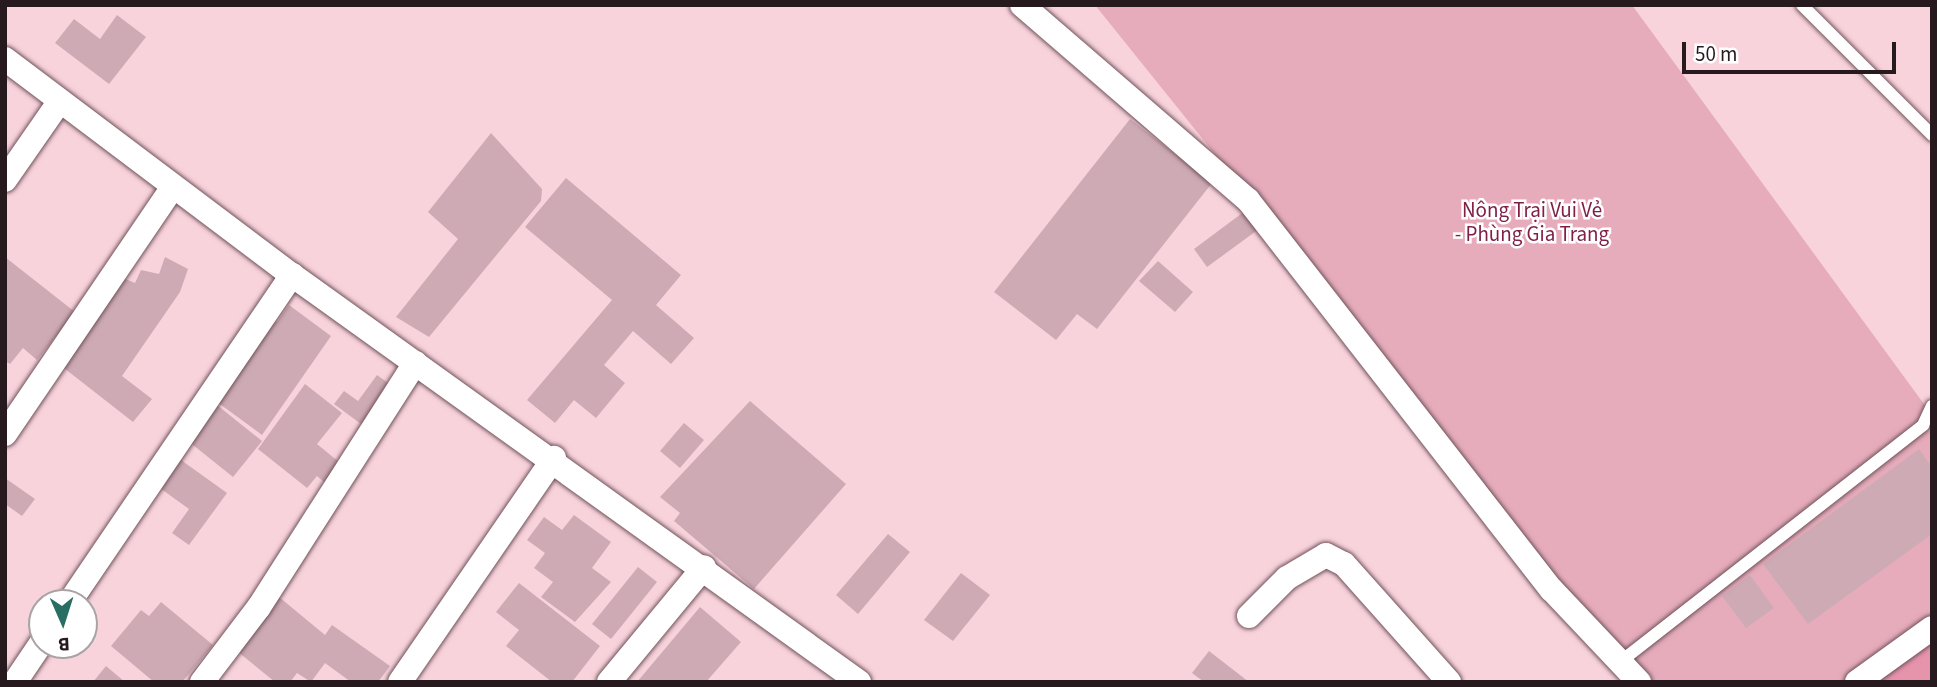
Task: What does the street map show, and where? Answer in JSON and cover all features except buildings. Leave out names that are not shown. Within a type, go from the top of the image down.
[{"type":"street","points":[[1021,5],[1248,200],[1552,590],[1639,682]]},
{"type":"street","points":[[5,59],[292,275],[554,458],[859,682]]},
{"type":"street","points":[[5,180],[60,101]]},
{"type":"street","points":[[5,434],[173,187]]},
{"type":"street","points":[[79,589],[292,275]]},
{"type":"street","points":[[202,682],[259,607],[415,363]]},
{"type":"street","points":[[400,682],[554,458]]},
{"type":"street","points":[[1249,616],[1287,578],[1326,555],[1343,564],[1449,682]]},
{"type":"street","points":[[609,682],[704,568]]},
{"type":"street","points":[[1857,682],[1932,628]]},
{"type":"street","points":[[15,682],[31,659]]},
{"type":"lane","points":[[1802,5],[1932,135]]},
{"type":"lane","points":[[1620,662],[1923,425],[1932,406]]},
{"type":"green space","name":"Nông Trại Vui Vẻ - Phùng Gia Trang","points":[[1095,5],[1632,5],[1932,415],[1932,628],[1857,682],[1639,682]]},
{"type":"shaded area","points":[[1932,628],[1932,682],[1857,682]]}]
